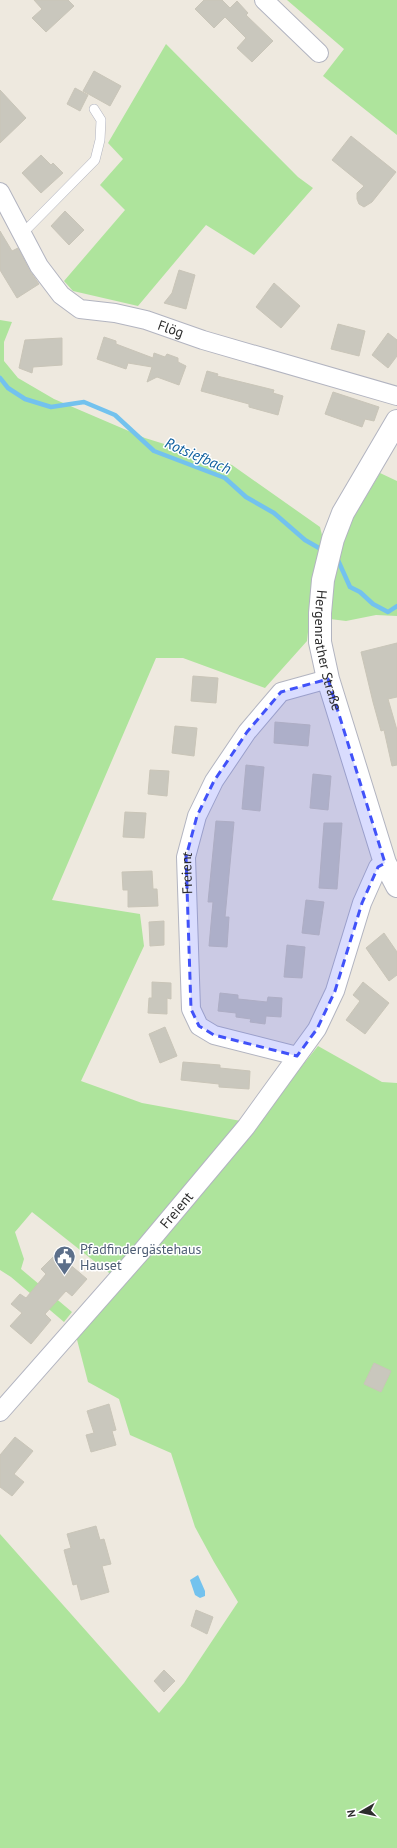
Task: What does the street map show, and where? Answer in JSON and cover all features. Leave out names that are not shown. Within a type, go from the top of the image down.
[{"type":"street","points":[[264,0],[319,52]]},
{"type":"street","name":"Flög","points":[[0,192],[39,266],[61,295],[80,309],[115,313],[146,320],[203,340],[397,396]]},
{"type":"street","name":"Hergenrather Straße","points":[[397,421],[343,513],[333,539],[323,580],[320,613],[320,642],[328,679],[385,863],[397,886]]},
{"type":"street","name":"Freient","points":[[297,1056],[214,1035],[199,1026],[191,1009],[186,857],[198,816],[214,781],[247,732],[281,692],[328,679]]},
{"type":"street","name":"Freient","points":[[0,1412],[142,1251],[246,1127],[317,1029],[335,991],[362,903],[378,867],[385,863]]},
{"type":"lane","points":[[22,234],[95,160],[100,140],[101,120],[94,109]]},
{"type":"highlighted area","points":[[328,679],[385,863],[378,867],[362,903],[335,991],[317,1029],[297,1056],[214,1035],[199,1026],[191,1009],[186,857],[197,816],[214,781],[247,732],[281,692]]},
{"type":"green space","points":[[287,0],[397,0],[397,135],[323,76],[344,49]]},
{"type":"green space","points":[[166,44],[298,177],[313,188],[254,255],[206,225],[138,306],[73,291],[64,281],[125,210],[100,185],[123,159],[108,143]]},
{"type":"green space","points":[[0,320],[12,322],[4,342],[4,361],[18,378],[54,399],[145,438],[232,465],[320,527],[324,543],[313,587],[307,641],[265,688],[183,658],[156,658],[52,900],[140,914],[144,946],[81,1081],[142,1103],[241,1121],[113,1276],[32,1212],[15,1232],[24,1259],[21,1269],[72,1312],[64,1322],[11,1277],[0,1270]]},
{"type":"green space","points":[[380,473],[397,481],[397,616],[376,615],[346,621],[330,619],[331,586],[347,528]]},
{"type":"green space","points":[[318,1046],[382,1082],[397,1083],[397,1848],[0,1848],[0,1534],[159,1713],[184,1683],[238,1602],[195,1527],[171,1453],[130,1435],[119,1399],[88,1382],[75,1332],[256,1123]]},
{"type":"water","points":[[198,1575],[205,1591],[205,1596],[200,1598],[195,1595],[190,1580]]},
{"type":"building","points":[[34,0],[68,0],[74,6],[46,32],[32,18],[42,9]]},
{"type":"building","points":[[204,0],[222,0],[230,8],[237,1],[248,13],[246,15],[273,41],[252,62],[237,48],[246,38],[225,17],[214,28],[195,9]]},
{"type":"building","points":[[94,71],[121,86],[110,106],[83,91]]},
{"type":"building","points":[[75,88],[88,95],[80,111],[67,104]]},
{"type":"building","points":[[0,90],[26,118],[0,143]]},
{"type":"building","points":[[351,136],[396,172],[372,202],[364,207],[359,204],[357,193],[364,186],[332,160]]},
{"type":"building","points":[[41,155],[51,165],[53,163],[63,173],[41,193],[22,173]]},
{"type":"building","points":[[65,211],[84,230],[69,245],[51,226]]},
{"type":"building","points":[[0,231],[12,251],[18,248],[30,271],[39,284],[17,298],[0,270]]},
{"type":"building","points":[[179,270],[195,275],[186,309],[164,303],[172,293]]},
{"type":"building","points":[[274,283],[300,306],[281,328],[256,307]]},
{"type":"building","points":[[338,324],[365,331],[359,356],[331,349]]},
{"type":"building","points":[[388,333],[397,340],[397,356],[388,368],[372,355]]},
{"type":"building","points":[[104,337],[116,341],[116,344],[153,358],[154,353],[165,357],[167,354],[178,358],[178,362],[186,366],[179,385],[157,377],[147,382],[152,367],[128,363],[126,369],[97,359]]},
{"type":"building","points":[[62,338],[62,365],[33,367],[32,373],[19,368],[25,340]]},
{"type":"building","points":[[207,371],[218,374],[217,376],[274,390],[273,393],[283,396],[278,415],[249,407],[249,404],[201,391]]},
{"type":"building","points":[[333,392],[379,407],[374,421],[365,419],[362,427],[325,414]]},
{"type":"building","points":[[397,643],[397,697],[388,699],[397,730],[397,765],[392,766],[384,730],[381,731],[361,652]]},
{"type":"building","points":[[193,676],[218,678],[216,703],[191,701]]},
{"type":"building","points":[[275,722],[310,725],[308,746],[274,743]]},
{"type":"building","points":[[175,726],[197,728],[194,756],[172,753]]},
{"type":"building","points":[[246,765],[264,767],[260,811],[242,809]]},
{"type":"building","points":[[150,770],[169,771],[167,796],[148,794]]},
{"type":"building","points":[[313,774],[331,776],[328,810],[310,808]]},
{"type":"building","points":[[125,812],[146,813],[144,838],[123,837]]},
{"type":"building","points":[[216,821],[234,822],[225,917],[229,917],[227,947],[209,946],[213,902],[208,902]]},
{"type":"building","points":[[324,823],[342,823],[337,889],[319,888]]},
{"type":"building","points":[[152,871],[153,889],[157,889],[158,906],[128,907],[128,890],[123,890],[122,872]]},
{"type":"building","points":[[306,900],[324,902],[319,935],[302,933]]},
{"type":"building","points":[[164,921],[164,945],[150,946],[149,922]]},
{"type":"building","points":[[384,933],[397,952],[397,975],[389,981],[366,948]]},
{"type":"building","points":[[287,945],[305,947],[302,978],[284,977]]},
{"type":"building","points":[[152,982],[171,983],[171,999],[167,998],[167,1014],[148,1013],[149,998],[152,998]]},
{"type":"building","points":[[363,982],[389,1003],[365,1034],[346,1020],[360,1001],[353,995]]},
{"type":"building","points":[[220,993],[238,995],[238,999],[267,1002],[268,997],[282,998],[281,1017],[266,1016],[265,1024],[250,1022],[251,1019],[236,1017],[236,1013],[218,1011]]},
{"type":"building","points":[[165,1027],[177,1056],[160,1063],[149,1034]]},
{"type":"building","points":[[183,1062],[220,1065],[220,1068],[250,1071],[249,1089],[219,1087],[219,1084],[181,1080]]},
{"type":"building","points":[[56,1254],[87,1279],[72,1296],[66,1291],[45,1314],[51,1320],[31,1344],[10,1326],[22,1313],[11,1304],[20,1294],[26,1298],[46,1274],[41,1269]]},
{"type":"building","points":[[374,1363],[391,1371],[381,1392],[364,1384]]},
{"type":"building","points":[[109,1404],[116,1430],[112,1431],[116,1445],[91,1452],[86,1435],[94,1433],[87,1411]]},
{"type":"building","points":[[15,1437],[33,1451],[14,1474],[24,1482],[12,1496],[0,1487],[0,1455]]},
{"type":"building","points":[[96,1526],[100,1540],[104,1539],[111,1564],[102,1566],[109,1592],[81,1600],[77,1584],[73,1585],[64,1550],[71,1548],[67,1534]]},
{"type":"building","points":[[196,1610],[213,1617],[207,1634],[191,1626]]},
{"type":"building","points":[[164,1670],[175,1681],[164,1692],[154,1681]]},
{"type":"waterway","name":"Rotsiefbach","points":[[0,378],[8,388],[25,399],[51,407],[84,402],[115,415],[154,451],[225,478],[246,497],[274,513],[305,540],[319,548]]},
{"type":"waterway","name":"Rotsiefbach","points":[[337,558],[350,587],[360,592],[373,604],[388,612],[397,606]]},
{"type":"place","name":"Pfadfindergästehaus Hauset","points":[[64,1276]]}]
